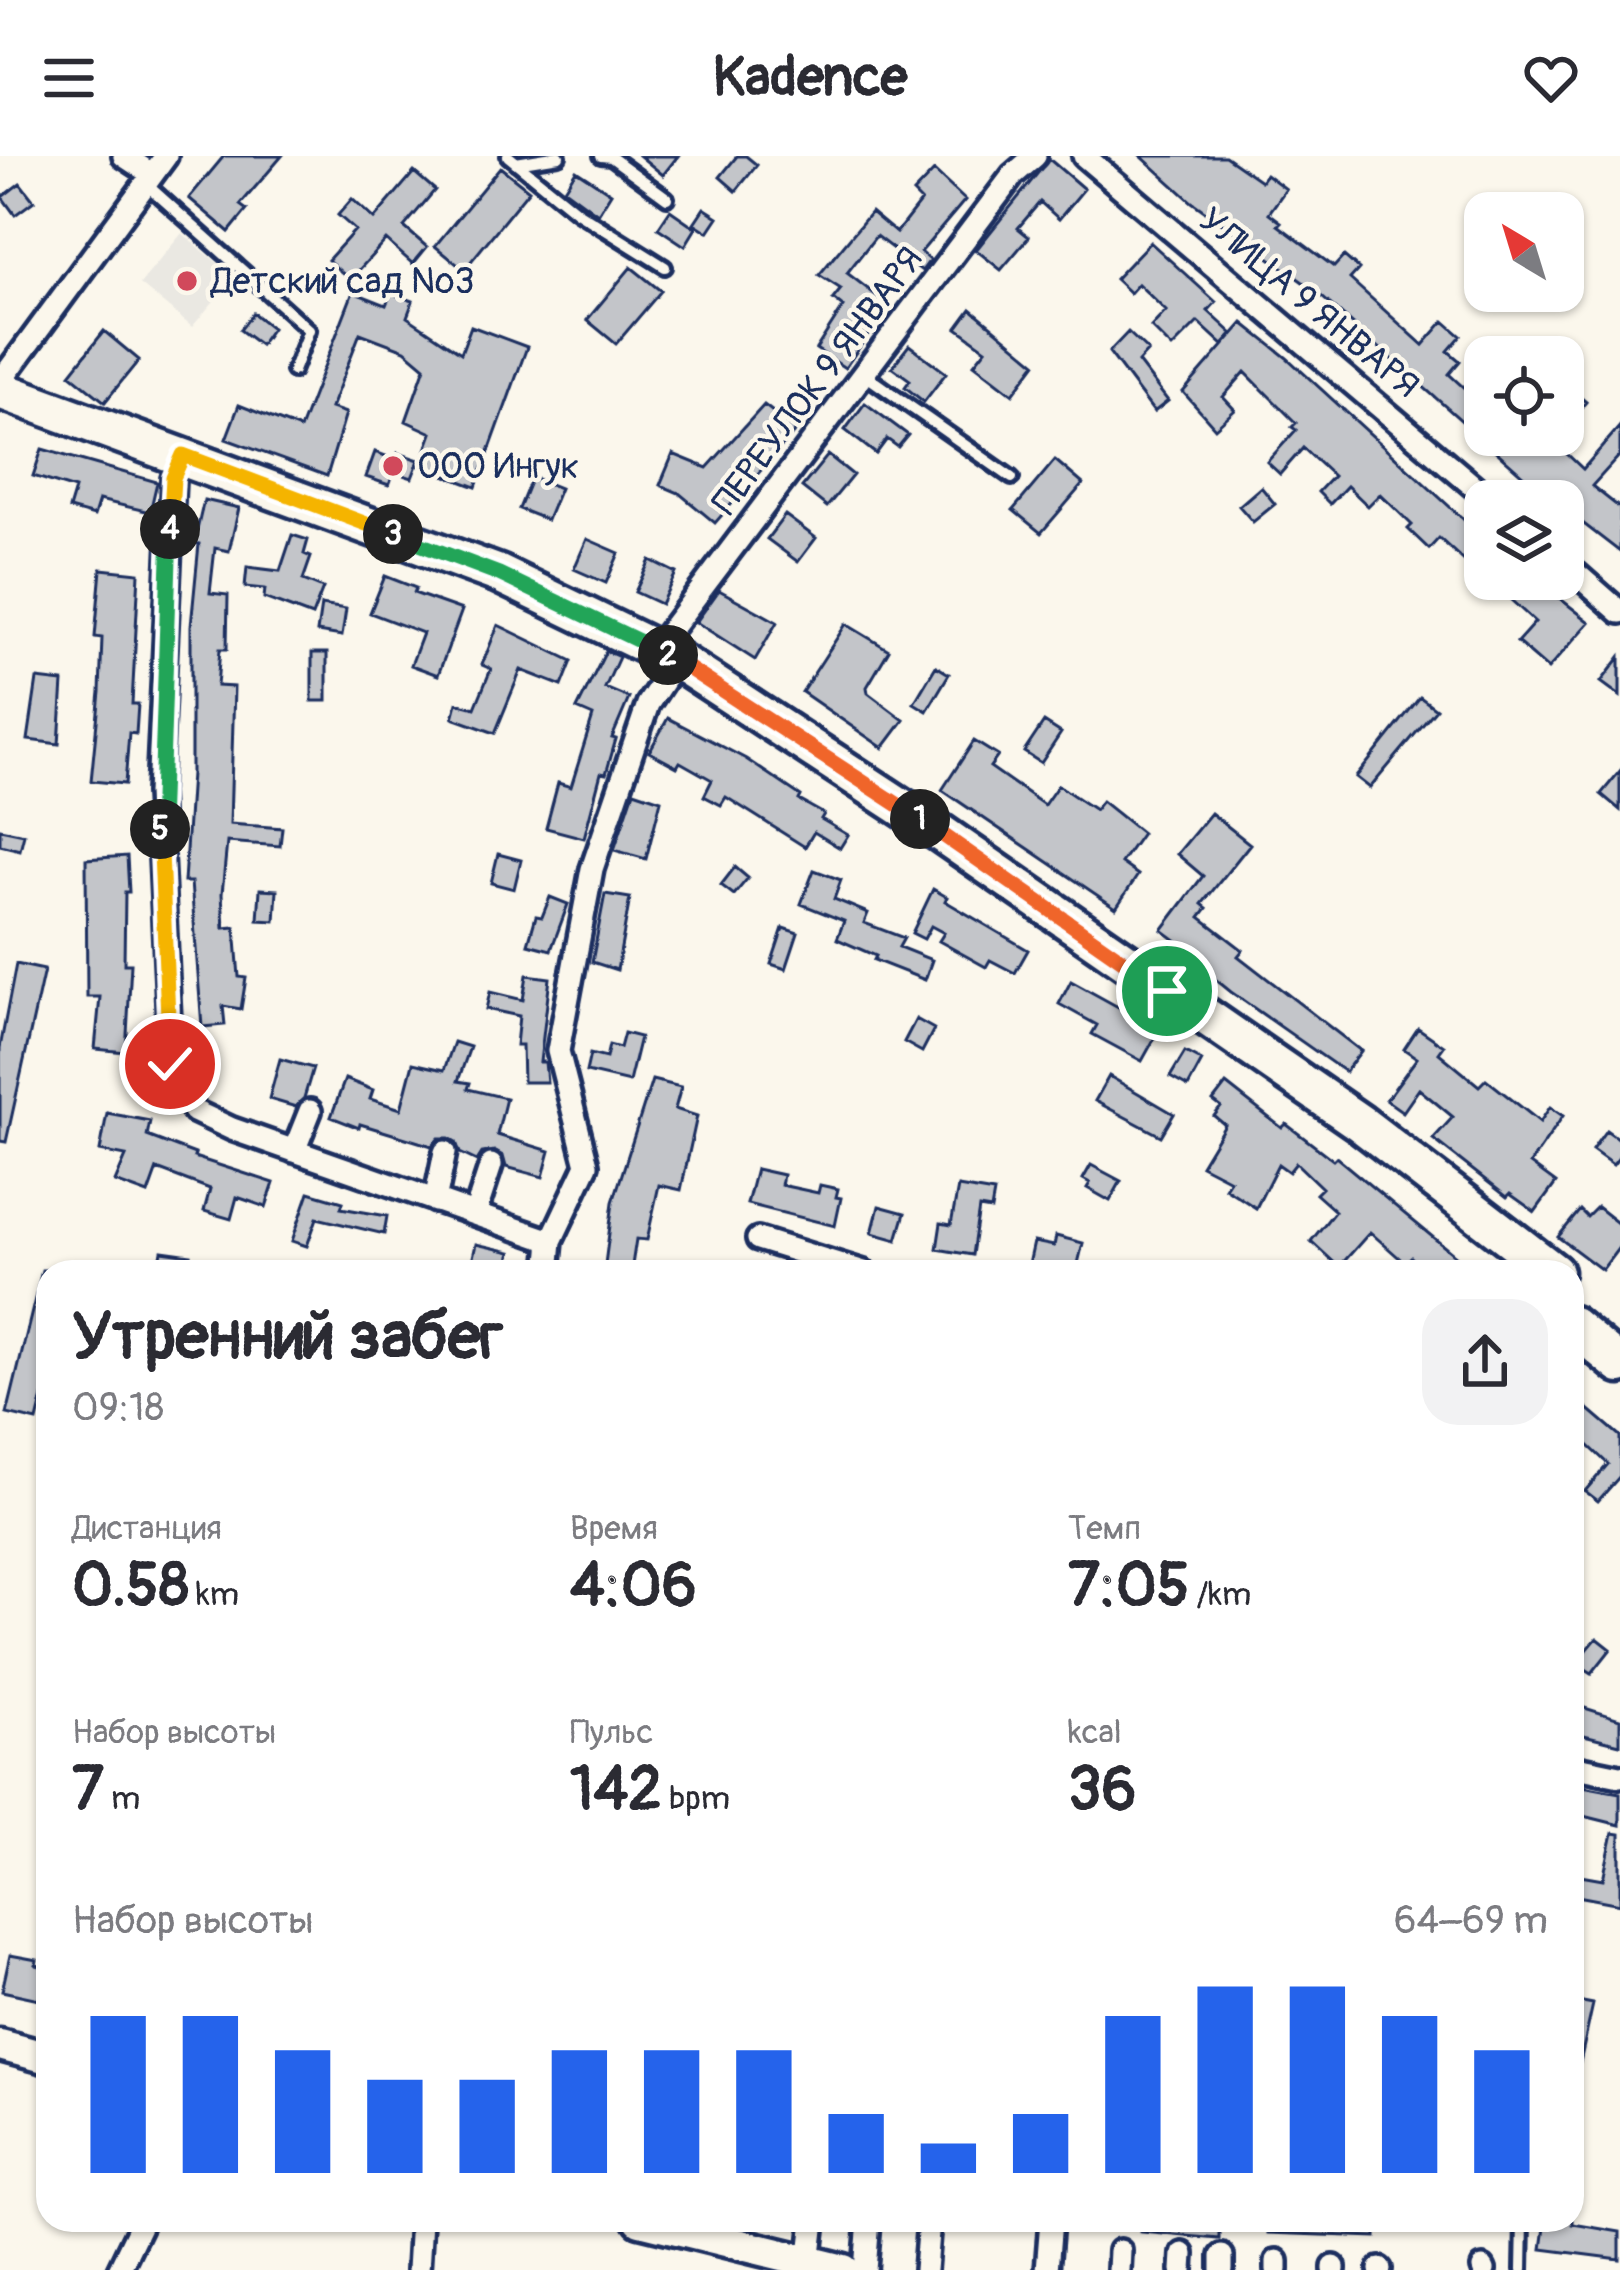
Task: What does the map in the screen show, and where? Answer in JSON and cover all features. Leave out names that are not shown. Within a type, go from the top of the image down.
[{"type":"main road","points":[[0,386],[499,574],[665,653],[929,825],[1360,1124],[1538,1260]]},
{"type":"main road","points":[[1584,1335],[1620,1365]]},
{"type":"main road","points":[[0,2044],[36,2054]]},
{"type":"main road","points":[[689,2232],[844,2270]]},
{"type":"street","points":[[0,386],[153,170],[124,156]]},
{"type":"street","name":"ПЕРЕУЛОК 9 ЯНВАРЯ","points":[[550,1241],[587,1165],[558,1052],[592,869],[665,653],[666,636],[1012,175],[1035,156]]},
{"type":"street","name":"УЛИЦА 9 ЯНВАРЯ","points":[[1084,156],[1466,480]]},
{"type":"street","points":[[183,455],[173,478],[158,793],[170,1064],[194,1111],[550,1241],[549,1260]]},
{"type":"street","points":[[1584,580],[1620,612]]},
{"type":"street","points":[[294,1151],[310,1111]]},
{"type":"street","points":[[435,1201],[445,1152]]},
{"type":"street","points":[[475,1214],[491,1165]]},
{"type":"street","points":[[758,1239],[825,1260]]},
{"type":"street","points":[[1584,1768],[1620,1776]]},
{"type":"street","points":[[119,2270],[137,2232]]},
{"type":"street","points":[[418,2270],[421,2232]]},
{"type":"street","points":[[809,2264],[813,2232]]},
{"type":"street","points":[[865,2270],[868,2232]]},
{"type":"street","points":[[925,2270],[928,2232]]},
{"type":"street","points":[[1047,2270],[1050,2232]]},
{"type":"lane","points":[[512,159],[559,156]]},
{"type":"lane","points":[[601,156],[611,157],[667,198]]},
{"type":"lane","points":[[512,159],[577,212],[665,267]]},
{"type":"lane","points":[[153,170],[309,331],[293,371]]},
{"type":"lane","points":[[865,375],[1012,478]]},
{"type":"lane","points":[[1522,2270],[1523,2232]]},
{"type":"shaded area","name":"Детский сад №3","points":[[182,233],[234,277],[192,327],[140,284]]},
{"type":"building","points":[[224,156],[282,156],[240,205],[247,210],[229,232],[189,198]]},
{"type":"building","points":[[640,156],[678,156],[663,175]]},
{"type":"building","points":[[737,156],[746,156],[757,165],[736,191],[720,177]]},
{"type":"building","points":[[1141,156],[1225,156],[1261,181],[1266,174],[1286,189],[1269,213],[1281,222],[1278,225],[1334,267],[1344,256],[1359,269],[1350,279],[1423,345],[1444,321],[1461,336],[1448,351],[1460,361],[1449,374],[1464,388],[1464,423],[1314,290],[1192,202]]},
{"type":"building","points":[[1049,159],[1084,189],[1059,219],[1040,202],[1018,228],[1029,237],[1001,270],[976,250]]},
{"type":"building","points":[[500,167],[529,190],[464,270],[435,246]]},
{"type":"building","points":[[576,170],[611,193],[598,214],[564,189]]},
{"type":"building","points":[[934,171],[965,200],[921,252],[930,260],[922,271],[876,236],[847,273],[889,305],[845,368],[816,349],[843,307],[833,299],[841,289],[819,275],[871,212],[896,233],[921,201],[913,193]]},
{"type":"building","points":[[414,172],[435,190],[404,227],[427,247],[413,264],[386,240],[350,280],[328,260],[355,230],[338,215],[352,199],[374,219]]},
{"type":"building","points":[[20,183],[34,201],[15,215],[2,197]]},
{"type":"building","points":[[704,208],[718,217],[708,232],[694,223]]},
{"type":"building","points":[[670,210],[696,228],[685,246],[658,228]]},
{"type":"building","points":[[1150,242],[1216,302],[1208,311],[1233,334],[1223,345],[1198,322],[1172,348],[1151,327],[1166,311],[1138,284],[1130,293],[1115,279]]},
{"type":"building","points":[[631,267],[661,291],[616,344],[587,320]]},
{"type":"building","points":[[353,292],[386,305],[391,293],[413,301],[407,317],[461,353],[471,326],[527,347],[476,487],[420,466],[432,433],[406,421],[425,367],[405,350],[360,333],[331,408],[346,413],[327,476],[226,439],[239,405],[300,429]]},
{"type":"building","points":[[971,309],[1036,363],[1013,394],[974,364],[986,349],[957,328]]},
{"type":"building","points":[[253,313],[272,328],[260,345],[240,330]]},
{"type":"building","points":[[1243,323],[1464,520],[1464,561],[1439,538],[1429,549],[1380,494],[1368,506],[1347,486],[1330,504],[1318,492],[1333,476],[1303,448],[1280,474],[1267,462],[1296,430],[1292,427],[1296,423],[1245,372],[1223,397],[1235,410],[1215,428],[1183,392]]},
{"type":"building","points":[[104,331],[139,360],[105,402],[70,374]]},
{"type":"building","points":[[1128,332],[1148,351],[1138,362],[1168,401],[1154,412],[1109,352]]},
{"type":"building","points":[[909,345],[946,373],[924,402],[905,387],[910,380],[892,367]]},
{"type":"building","points":[[865,403],[908,435],[898,447],[887,439],[876,454],[845,430]]},
{"type":"building","points":[[764,405],[796,430],[715,523],[679,493],[660,485],[673,454],[707,468]]},
{"type":"building","points":[[1620,426],[1620,455],[1592,486],[1620,508],[1620,552],[1584,524],[1584,480],[1528,480],[1501,456],[1569,456],[1583,469]]},
{"type":"building","points":[[42,449],[157,482],[150,512],[99,500],[94,516],[69,509],[75,489],[33,476]]},
{"type":"building","name":"ООО Ингук","points":[[375,452],[396,460],[398,453],[419,460],[412,478],[394,472],[389,485],[366,477]]},
{"type":"building","points":[[828,455],[853,475],[827,507],[802,487]]},
{"type":"building","points":[[1055,460],[1083,484],[1041,533],[1013,510]]},
{"type":"building","points":[[532,477],[560,488],[547,520],[519,509]]},
{"type":"building","points":[[1261,487],[1275,504],[1253,522],[1239,506]]},
{"type":"building","points":[[204,500],[239,508],[229,551],[215,548],[210,593],[228,595],[227,649],[220,649],[217,686],[234,687],[230,824],[282,828],[280,846],[227,842],[224,928],[235,927],[239,977],[246,978],[241,1009],[223,1006],[225,1025],[202,1027],[191,882],[184,882],[191,773],[191,626],[199,544],[194,543]]},
{"type":"building","points":[[785,515],[816,538],[798,562],[767,539]]},
{"type":"building","points":[[292,535],[308,540],[304,554],[311,557],[303,580],[323,588],[312,616],[264,598],[265,589],[245,587],[247,567],[280,571]]},
{"type":"building","points":[[587,539],[619,553],[606,583],[574,569]]},
{"type":"building","points":[[650,560],[676,573],[661,604],[635,592]]},
{"type":"building","points":[[101,569],[139,573],[132,704],[138,704],[136,734],[129,733],[125,784],[91,781],[100,692],[102,638],[95,637]]},
{"type":"building","points":[[385,576],[416,588],[414,593],[462,610],[438,675],[411,665],[423,633],[370,613]]},
{"type":"building","points":[[719,590],[777,622],[755,660],[696,622]]},
{"type":"building","points":[[1511,600],[1562,600],[1590,622],[1548,669],[1517,642],[1535,622]]},
{"type":"building","points":[[321,605],[346,609],[342,636],[317,632]]},
{"type":"building","points":[[846,624],[889,650],[867,687],[868,693],[904,720],[883,748],[802,692]]},
{"type":"building","points":[[498,625],[572,661],[562,686],[521,670],[495,733],[453,718],[457,703],[475,708],[491,669],[482,665]]},
{"type":"building","points":[[606,651],[619,657],[605,688],[629,698],[612,738],[616,739],[606,774],[601,773],[584,838],[546,828],[558,783],[571,787],[593,716],[577,709]]},
{"type":"building","points":[[312,653],[327,653],[327,701],[312,701]]},
{"type":"building","points":[[1620,657],[1620,696],[1601,682]]},
{"type":"building","points":[[936,666],[949,674],[927,711],[914,703]]},
{"type":"building","points":[[37,679],[63,682],[59,744],[28,740]]},
{"type":"building","points":[[1420,697],[1436,709],[1370,788],[1356,777]]},
{"type":"building","points":[[668,718],[746,759],[801,796],[799,800],[824,814],[821,819],[848,835],[840,848],[814,832],[805,847],[726,797],[721,805],[704,796],[712,780],[649,752]]},
{"type":"building","points":[[1044,722],[1061,733],[1041,763],[1024,752]]},
{"type":"building","points":[[974,741],[998,756],[990,767],[1044,805],[1058,785],[1095,810],[1102,801],[1142,833],[1121,863],[1138,875],[1116,908],[942,790]]},
{"type":"building","points":[[1620,771],[1620,810],[1601,794]]},
{"type":"building","points":[[634,791],[661,800],[646,859],[614,850]]},
{"type":"building","points":[[1211,813],[1250,844],[1202,904],[1207,908],[1200,917],[1243,950],[1238,956],[1361,1051],[1345,1072],[1231,992],[1189,958],[1193,953],[1162,930],[1203,876],[1177,854]]},
{"type":"building","points":[[0,829],[24,834],[20,850],[0,845]]},
{"type":"building","points":[[498,854],[521,860],[514,889],[491,883]]},
{"type":"building","points":[[127,856],[124,964],[131,964],[126,1052],[95,1049],[100,997],[87,997],[86,859]]},
{"type":"building","points":[[735,867],[748,878],[734,895],[721,885]]},
{"type":"building","points":[[814,870],[841,880],[834,899],[868,913],[864,923],[904,938],[899,947],[932,960],[925,980],[837,939],[844,921],[801,904]]},
{"type":"building","points":[[260,889],[277,890],[275,921],[258,920]]},
{"type":"building","points":[[933,889],[947,897],[945,901],[1028,950],[1015,973],[990,960],[986,967],[939,941],[944,933],[931,926],[924,939],[912,933]]},
{"type":"building","points":[[605,894],[630,898],[617,970],[592,962]]},
{"type":"building","points":[[550,897],[568,904],[551,950],[528,944],[536,916],[542,917]]},
{"type":"building","points":[[783,928],[798,933],[786,969],[771,964]]},
{"type":"building","points":[[16,964],[44,970],[6,1142],[0,1141],[0,1048]]},
{"type":"building","points":[[527,975],[550,978],[540,1062],[545,1062],[547,1082],[523,1082],[522,1045],[516,1045],[519,1016],[486,1009],[490,992],[523,1000]]},
{"type":"building","points":[[1071,981],[1157,1034],[1142,1061],[1092,1034],[1097,1025],[1059,1004]]},
{"type":"building","points":[[916,1019],[934,1029],[922,1052],[904,1042]]},
{"type":"building","points":[[1418,1028],[1444,1046],[1439,1053],[1479,1086],[1486,1079],[1540,1122],[1550,1107],[1563,1116],[1530,1164],[1556,1183],[1535,1212],[1510,1194],[1507,1197],[1433,1139],[1453,1117],[1419,1089],[1403,1112],[1386,1100],[1417,1058],[1404,1049]]},
{"type":"building","points":[[624,1033],[640,1037],[629,1082],[586,1072],[590,1054],[606,1058],[609,1045],[620,1048]]},
{"type":"building","points":[[454,1042],[470,1047],[458,1081],[470,1083],[468,1089],[506,1098],[497,1135],[550,1151],[543,1177],[506,1167],[503,1156],[494,1151],[482,1153],[477,1161],[460,1153],[449,1138],[439,1138],[432,1146],[331,1117],[345,1079],[373,1090],[370,1099],[401,1109],[413,1063],[444,1070]]},
{"type":"building","points":[[1185,1052],[1202,1061],[1188,1087],[1170,1077]]},
{"type":"building","points":[[280,1059],[313,1068],[304,1098],[296,1107],[269,1099]]},
{"type":"building","points":[[1109,1076],[1174,1114],[1161,1136],[1095,1101]]},
{"type":"building","points":[[652,1080],[681,1087],[675,1109],[697,1116],[681,1190],[659,1185],[647,1240],[636,1239],[633,1260],[606,1260],[613,1202]]},
{"type":"building","points":[[1226,1084],[1282,1128],[1286,1124],[1333,1160],[1336,1157],[1460,1260],[1402,1260],[1370,1232],[1345,1260],[1331,1260],[1311,1241],[1335,1211],[1316,1194],[1322,1188],[1296,1163],[1289,1172],[1278,1164],[1256,1208],[1225,1188],[1230,1180],[1201,1165],[1225,1125],[1214,1116],[1221,1107],[1213,1101]]},
{"type":"building","points":[[107,1113],[150,1121],[147,1136],[274,1183],[266,1207],[237,1197],[231,1219],[204,1211],[210,1189],[157,1169],[148,1194],[115,1182],[126,1156],[100,1151]]},
{"type":"building","points":[[1606,1130],[1620,1140],[1620,1156],[1613,1165],[1592,1150]]},
{"type":"building","points":[[1091,1165],[1121,1181],[1110,1201],[1087,1188],[1090,1183],[1083,1179]]},
{"type":"building","points":[[756,1169],[783,1175],[781,1185],[818,1193],[820,1185],[838,1189],[836,1197],[841,1198],[835,1226],[747,1204]]},
{"type":"building","points":[[958,1187],[994,1193],[991,1210],[979,1208],[972,1255],[937,1249],[941,1223],[951,1225]]},
{"type":"building","points":[[309,1192],[343,1202],[341,1208],[387,1216],[384,1234],[317,1218],[307,1246],[292,1241]]},
{"type":"building","points":[[879,1206],[905,1213],[897,1240],[872,1233]]},
{"type":"building","points":[[1597,1207],[1620,1225],[1620,1246],[1602,1270],[1558,1237],[1580,1210],[1587,1217]]},
{"type":"building","points":[[1056,1236],[1083,1243],[1079,1260],[1030,1260],[1034,1242],[1054,1246]]},
{"type":"building","points":[[476,1244],[511,1252],[509,1260],[472,1260]]},
{"type":"building","points":[[162,1251],[191,1255],[190,1260],[160,1260]]},
{"type":"building","points":[[36,1295],[36,1421],[7,1414]]},
{"type":"building","points":[[1584,1405],[1620,1436],[1620,1476],[1598,1501],[1585,1491],[1608,1464],[1584,1441]]},
{"type":"building","points":[[1597,1638],[1611,1649],[1592,1673],[1584,1668],[1584,1653]]},
{"type":"building","points":[[1584,1708],[1620,1719],[1620,1744],[1584,1735]]},
{"type":"building","points":[[1584,1786],[1620,1793],[1620,1825],[1584,1816]]},
{"type":"building","points":[[1613,1833],[1620,1834],[1620,1904],[1584,1897],[1584,1876],[1603,1879]]},
{"type":"building","points":[[10,1955],[36,1960],[36,1998],[2,1991]]},
{"type":"building","points":[[1584,2002],[1593,2004],[1584,2044]]},
{"type":"building","points":[[1584,2226],[1620,2232],[1620,2259],[1542,2249],[1544,2232],[1584,2232]]},
{"type":"building","points":[[1140,2232],[1220,2232],[1220,2239]]},
{"type":"building","points":[[1376,2232],[1376,2237],[1268,2233]]},
{"type":"place","name":"Детский сад №3","points":[[187,281]]},
{"type":"place","name":"ООО Ингук","points":[[393,466]]},
{"type":"route","points":[[170,1064],[158,793],[173,478],[183,455],[499,574],[652,646],[929,825],[1167,991]]}]
